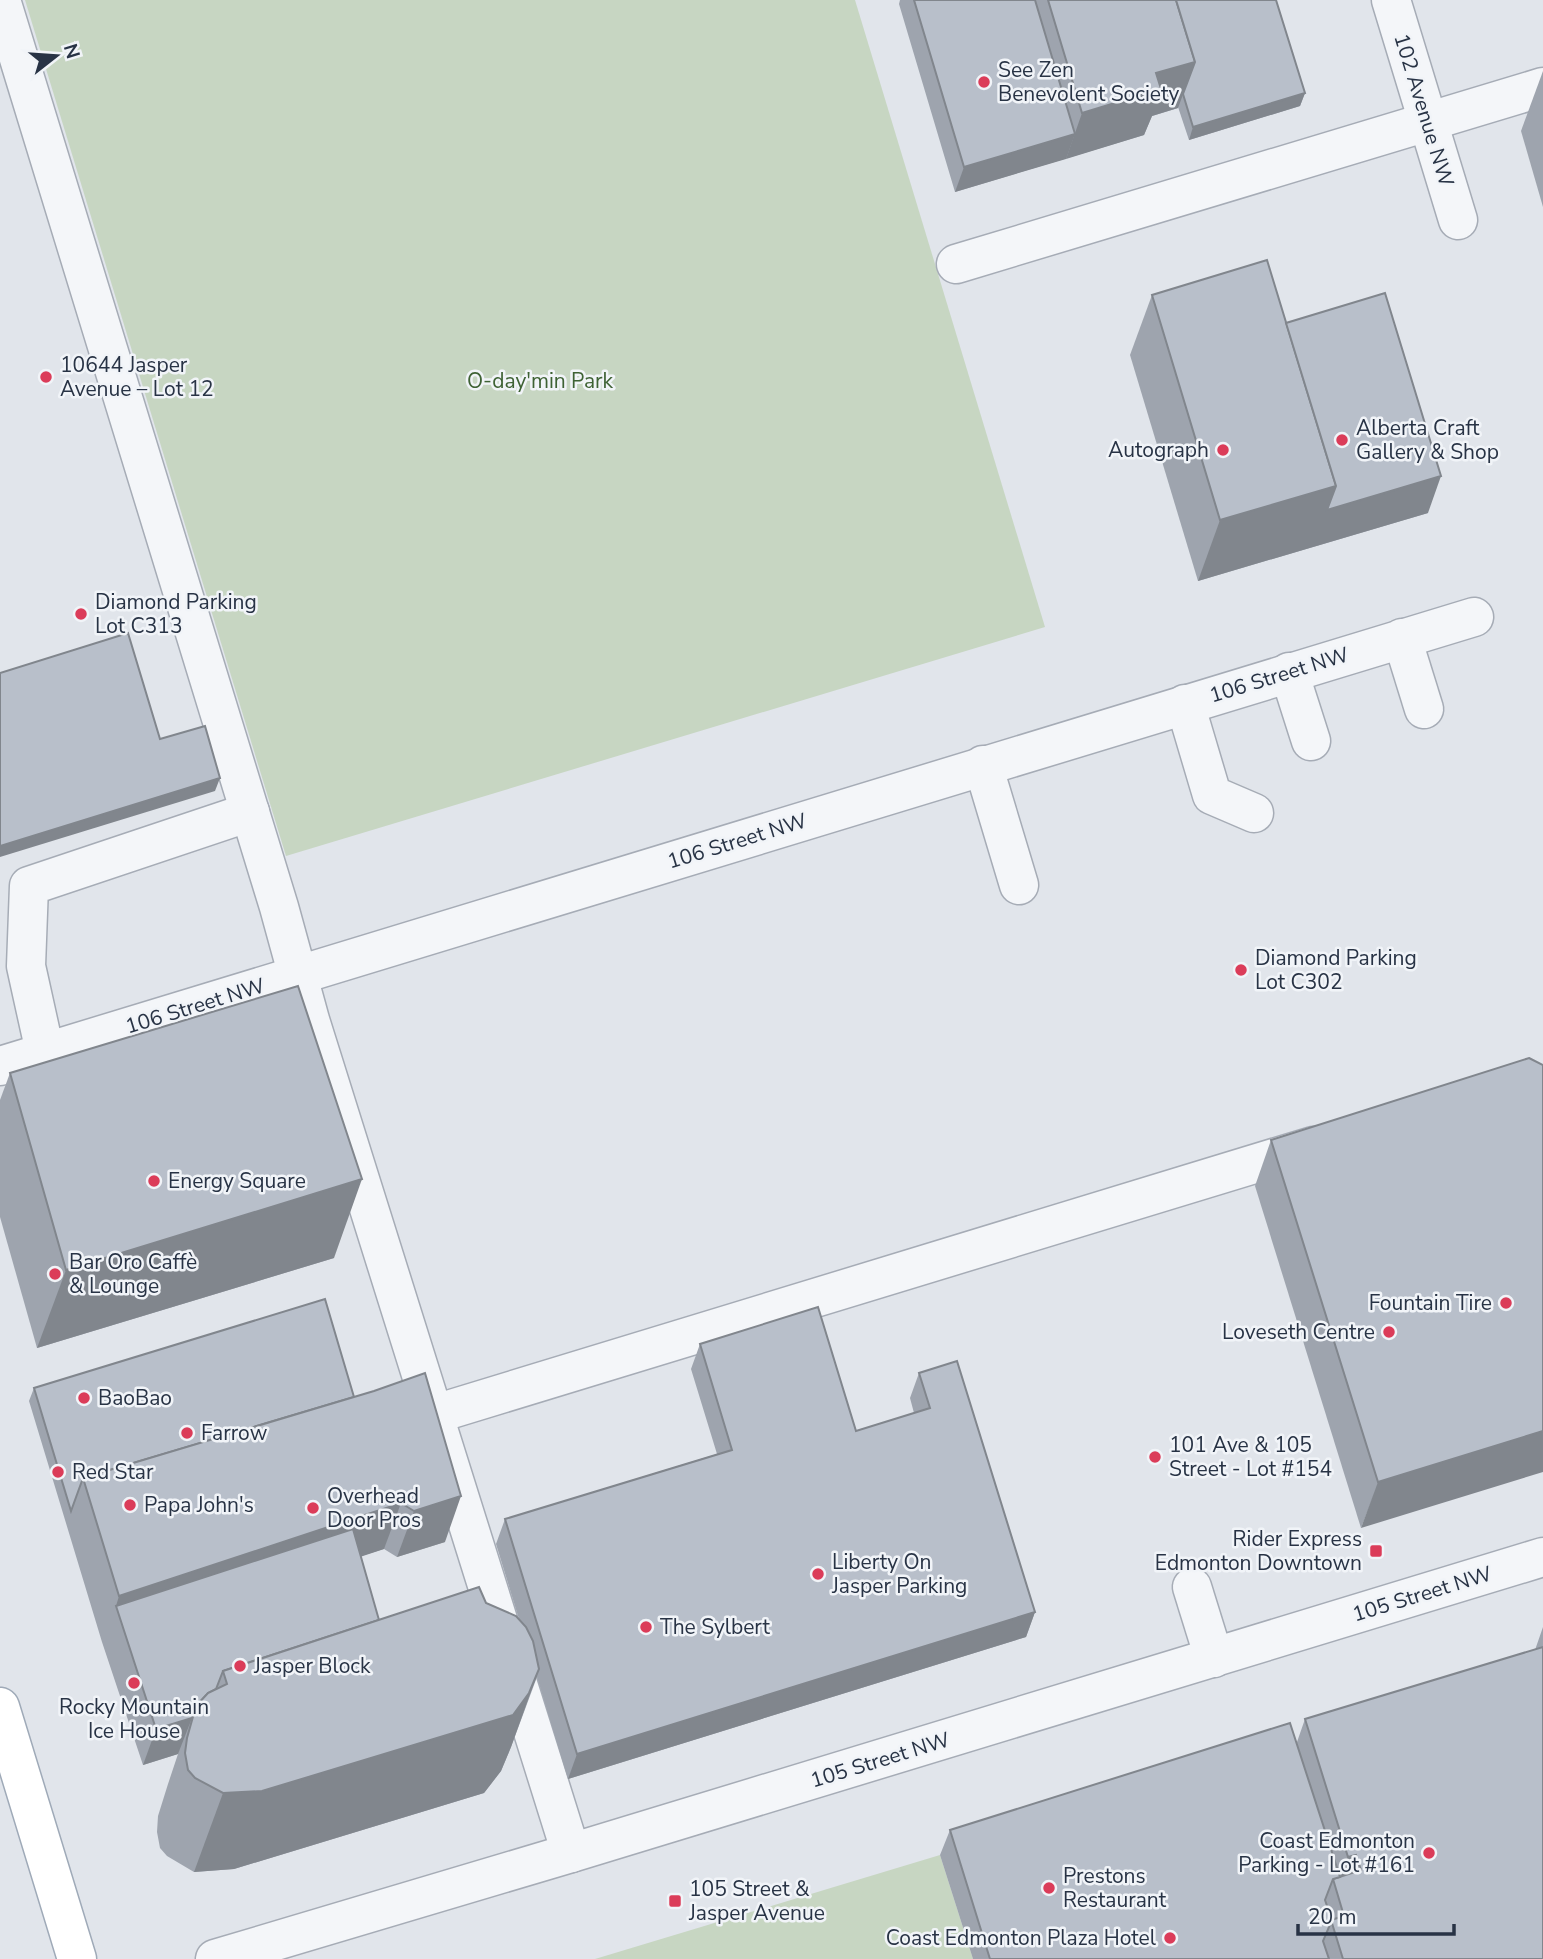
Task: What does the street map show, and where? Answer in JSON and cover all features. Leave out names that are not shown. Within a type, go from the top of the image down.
[{"type":"main road","points":[[0,1707],[78,1959]]},
{"type":"street","points":[[1,0],[8,51],[250,812],[297,974],[571,1853]]},
{"type":"street","name":"102 Avenue NW","points":[[1391,0],[1458,220]]},
{"type":"street","points":[[956,264],[1543,87]]},
{"type":"street","name":"106 Street NW","points":[[0,1066],[1474,617]]},
{"type":"street","points":[[1402,638],[1424,709]]},
{"type":"street","points":[[1290,672],[1311,741]]},
{"type":"street","points":[[1185,704],[1212,795],[1254,813]]},
{"type":"street","points":[[983,765],[1019,885]]},
{"type":"street","points":[[45,1052],[26,966],[29,886],[250,812]]},
{"type":"street","points":[[435,1414],[1343,1137]]},
{"type":"street","name":"105 Street NW","points":[[215,1959],[1543,1557]]},
{"type":"street","points":[[1192,1587],[1214,1658]]},
{"type":"green space","name":"O-day'min Park","points":[[25,0],[855,0],[1045,627],[286,856]]},
{"type":"green space","points":[[940,1855],[973,1959],[595,1959]]},
{"type":"building","points":[[914,0],[1035,0],[1075,134],[964,167]]},
{"type":"building","points":[[1048,0],[1176,0],[1195,62],[1156,73],[1161,89],[1082,113]]},
{"type":"building","points":[[1176,0],[1276,0],[1305,93],[1193,127],[1183,94],[1195,62]]},
{"type":"building","points":[[1267,260],[1336,486],[1220,520],[1152,295]]},
{"type":"building","points":[[1385,293],[1441,476],[1327,510],[1336,486],[1286,323]]},
{"type":"building","points":[[128,633],[160,739],[205,726],[220,778],[0,846],[0,673]]},
{"type":"building","points":[[298,986],[362,1179],[66,1270],[10,1073]]},
{"type":"building","points":[[1529,1058],[1543,1065],[1543,1431],[1378,1482],[1271,1140]]},
{"type":"building","points":[[325,1299],[354,1397],[83,1478],[71,1511],[34,1388]]},
{"type":"building","points":[[818,1307],[856,1431],[930,1408],[919,1373],[957,1361],[1035,1612],[577,1754],[505,1519],[732,1450],[700,1344]]},
{"type":"building","points":[[425,1373],[461,1496],[414,1511],[401,1503],[119,1596],[83,1478],[374,1391]]},
{"type":"building","points":[[353,1529],[379,1620],[223,1671],[216,1689],[208,1693],[196,1706],[192,1718],[156,1729],[116,1606]]},
{"type":"building","points":[[479,1587],[486,1603],[516,1616],[533,1641],[539,1669],[529,1693],[513,1715],[262,1791],[223,1793],[195,1778],[188,1770],[185,1753],[196,1706],[208,1693],[227,1684],[223,1671]]},
{"type":"building","name":"Coast Edmonton Parking - Lot #161","points":[[1543,1647],[1543,1959],[1343,1959],[1331,1920],[1344,1916],[1333,1879],[1361,1870],[1356,1855],[1348,1857],[1305,1719]]},
{"type":"building","name":"Coast Edmonton Plaza Hotel","points":[[1290,1723],[1340,1877],[1333,1879],[1325,1900],[1332,1920],[1323,1941],[1329,1959],[990,1959],[950,1830]]},
{"type":"place","name":"See Zen Benevolent Society","points":[[984,82]]},
{"type":"place","name":"10644 Jasper Avenue – Lot 12","points":[[46,377]]},
{"type":"place","name":"Alberta Craft Gallery & Shop","points":[[1342,440]]},
{"type":"place","name":"Autograph","points":[[1223,450]]},
{"type":"place","name":"Diamond Parking Lot C313","points":[[81,614]]},
{"type":"place","name":"Diamond Parking Lot C302","points":[[1241,970]]},
{"type":"place","name":"Energy Square","points":[[154,1181]]},
{"type":"place","name":"Bar Oro Caffè & Lounge","points":[[55,1274]]},
{"type":"place","name":"Fountain Tire","points":[[1506,1303]]},
{"type":"place","name":"Loveseth Centre","points":[[1389,1332]]},
{"type":"place","name":"BaoBao","points":[[84,1398]]},
{"type":"place","name":"Farrow","points":[[187,1433]]},
{"type":"place","name":"101 Ave & 105 Street - Lot #154","points":[[1155,1457]]},
{"type":"place","name":"Red Star","points":[[58,1472]]},
{"type":"place","name":"Papa John's","points":[[130,1505]]},
{"type":"place","name":"Overhead Door Pros","points":[[313,1508]]},
{"type":"place","name":"Rider Express Edmonton Downtown","points":[[1376,1551]]},
{"type":"place","name":"Liberty On Jasper Parking","points":[[818,1574]]},
{"type":"place","name":"The Sylbert","points":[[646,1627]]},
{"type":"place","name":"Jasper Block","points":[[240,1666]]},
{"type":"place","name":"Rocky Mountain Ice House","points":[[134,1683]]},
{"type":"place","name":"Coast Edmonton Parking - Lot #161","points":[[1429,1853]]},
{"type":"place","name":"Prestons Restaurant","points":[[1049,1888]]},
{"type":"place","name":"105 Street & Jasper Avenue","points":[[675,1901]]},
{"type":"place","name":"Coast Edmonton Plaza Hotel","points":[[1170,1938]]}]
